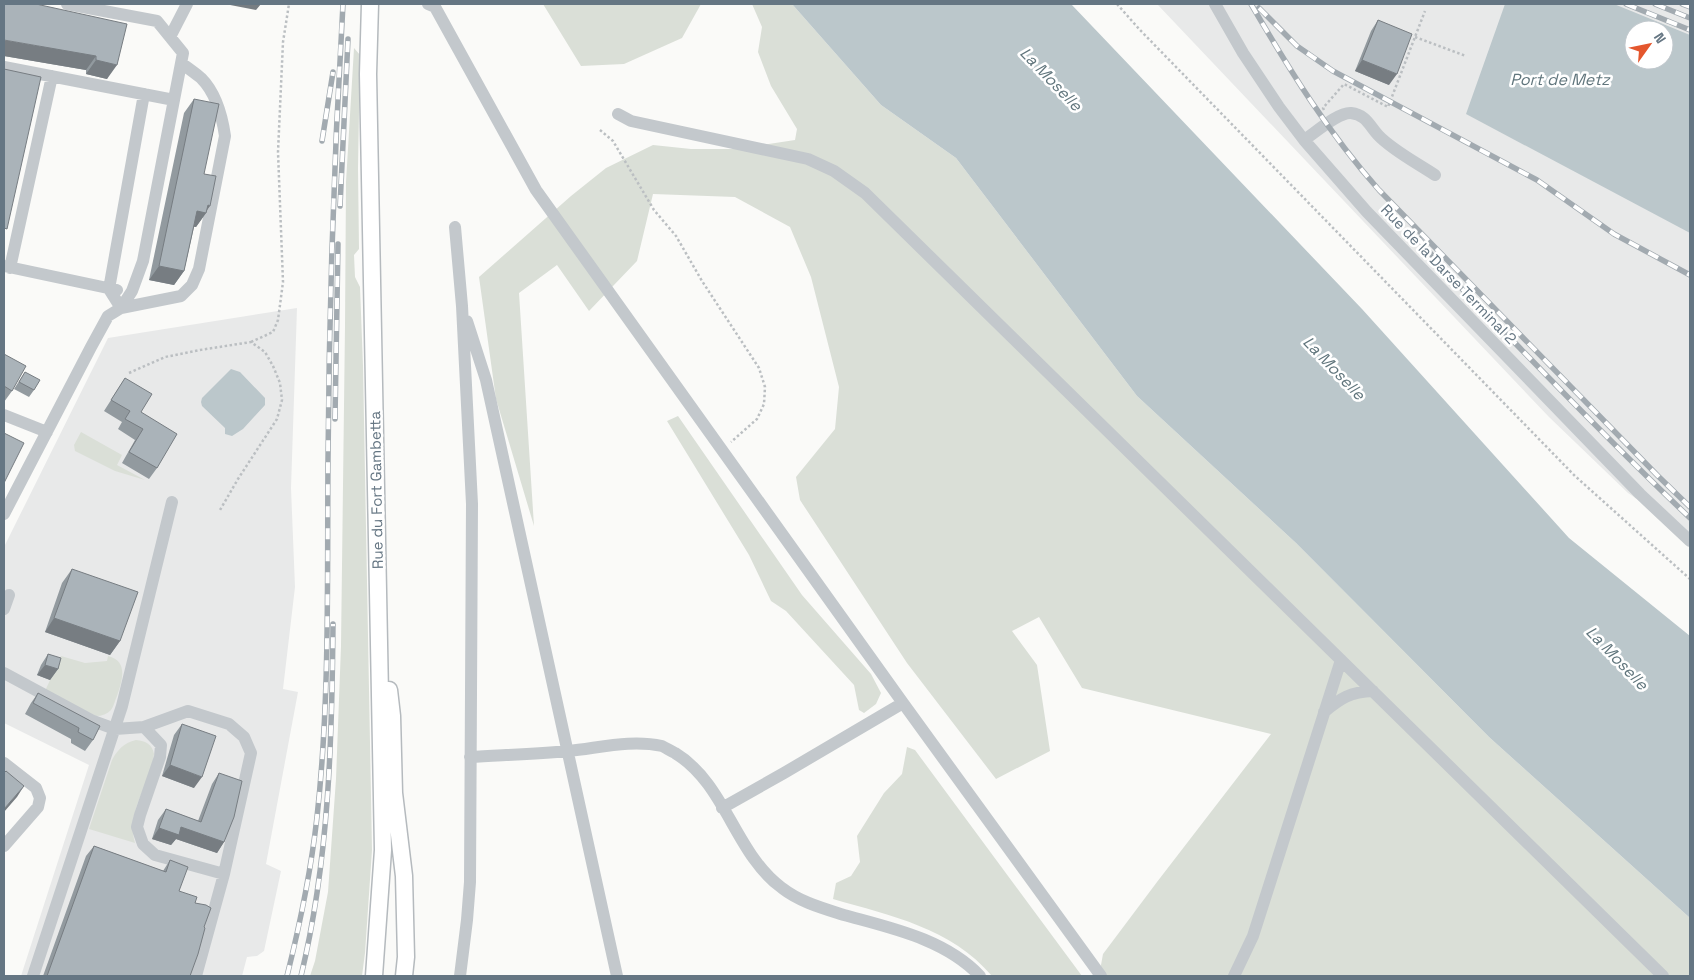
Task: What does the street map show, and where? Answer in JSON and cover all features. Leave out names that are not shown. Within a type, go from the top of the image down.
[{"type":"main road","name":"Rue du Fort Gambetta","points":[[370,4],[368,83],[383,850],[374,976]]},
{"type":"main road","points":[[379,634],[392,716],[394,793],[404,876],[406,957],[404,976]]},
{"type":"street","points":[[67,4],[158,21],[183,53],[143,262],[132,291],[121,308]]},
{"type":"street","points":[[170,37],[187,4]]},
{"type":"street","points":[[428,4],[435,8],[536,190],[902,703],[1101,976]]},
{"type":"street","name":"Rue de la Darse Terminal 2","points":[[1215,4],[1243,53],[1279,107],[1304,140],[1368,212],[1508,359],[1640,494],[1690,541]]},
{"type":"street","points":[[4,514],[100,328],[108,316],[121,308],[181,296],[192,285],[199,269],[225,136],[222,116],[214,96],[201,79],[182,63]]},
{"type":"street","points":[[4,67],[174,100]]},
{"type":"street","points":[[52,76],[7,267],[109,289],[132,291]]},
{"type":"street","points":[[121,308],[109,289],[144,94]]},
{"type":"street","points":[[1304,140],[1327,124],[1346,114],[1352,113],[1368,120],[1378,134],[1392,146],[1435,175]]},
{"type":"street","points":[[618,114],[631,121],[808,159],[834,171],[865,193],[1663,976]]},
{"type":"street","points":[[455,226],[462,306],[472,504],[470,882],[460,976]]},
{"type":"street","points":[[462,306],[486,380],[617,976]]},
{"type":"street","points":[[4,415],[47,432]]},
{"type":"street","points":[[33,976],[122,706],[172,502]]},
{"type":"street","points":[[4,609],[9,595]]},
{"type":"street","points":[[1234,976],[1253,936],[1341,660]]},
{"type":"street","points":[[4,673],[93,721],[115,729],[144,727],[188,711],[229,724],[244,737],[251,753],[224,874],[196,976]]},
{"type":"street","points":[[1324,712],[1340,699],[1357,691],[1372,691]]},
{"type":"street","points":[[722,808],[902,703]]},
{"type":"street","points":[[144,727],[161,744],[160,757],[137,827],[143,844],[155,855],[224,874]]},
{"type":"street","points":[[470,757],[568,751],[632,743],[663,747],[684,759],[704,778],[762,868],[781,888],[802,901],[909,933],[945,949],[980,976]]},
{"type":"street","points":[[4,764],[36,788],[40,798],[38,807],[4,846]]},
{"type":"path","points":[[129,373],[166,357],[251,342],[273,332],[278,320],[283,282],[278,152],[283,42],[289,4]]},
{"type":"path","points":[[1117,4],[1575,476],[1690,579]]},
{"type":"path","points":[[1327,124],[1323,108],[1344,84],[1388,107],[1425,11]]},
{"type":"path","points":[[1415,37],[1466,56]]},
{"type":"path","points":[[600,130],[613,141],[654,210],[676,236],[702,281],[759,368],[765,387],[764,404],[757,419],[721,449]]},
{"type":"path","points":[[220,510],[277,419],[282,400],[280,383],[265,352],[251,342]]},
{"type":"shaded area","points":[[543,4],[701,4],[682,38],[624,64],[581,66]]},
{"type":"shaded area","points":[[752,4],[792,4],[881,105],[956,158],[1137,396],[1296,543],[1489,737],[1690,918],[1690,976],[1099,976],[1103,954],[1271,734],[1082,688],[1039,617],[1012,631],[1037,665],[1050,751],[996,779],[907,663],[800,500],[796,477],[835,429],[839,387],[811,277],[790,227],[735,197],[653,194],[637,261],[589,311],[557,265],[519,293],[534,526],[496,399],[479,277],[571,196],[606,168],[653,145],[691,149],[735,149],[795,140],[797,129],[771,86],[758,52],[762,27]]},
{"type":"shaded area","points":[[1157,4],[1690,4],[1690,535],[1628,493],[1549,417]]},
{"type":"shaded area","points":[[354,48],[360,55],[359,249],[354,255],[355,277],[360,287],[363,366],[372,850],[362,976],[310,976],[315,961],[328,892],[336,779],[341,646],[346,182]]},
{"type":"shaded area","points":[[297,308],[291,488],[295,587],[283,689],[298,692],[266,864],[281,871],[264,951],[257,956],[247,957],[242,976],[21,976],[89,765],[4,723],[4,547],[108,338]]},
{"type":"shaded area","points":[[678,416],[802,595],[871,674],[881,693],[876,704],[864,713],[859,710],[854,685],[786,611],[771,601],[749,555],[667,421]]},
{"type":"shaded area","points":[[81,432],[122,455],[117,465],[145,480],[115,471],[75,451],[74,445]]},
{"type":"shaded area","points":[[61,656],[85,663],[107,661],[108,656],[119,662],[122,672],[121,684],[111,710],[96,716],[45,691]]},
{"type":"shaded area","points":[[136,740],[148,744],[154,754],[133,820],[135,843],[89,829],[112,760],[122,747]]},
{"type":"shaded area","points":[[907,747],[915,750],[1082,976],[992,976],[958,946],[939,935],[898,918],[833,899],[836,883],[851,876],[860,862],[857,836],[884,793],[902,774]]},
{"type":"water","name":"La Moselle","points":[[792,4],[1071,4],[1362,309],[1569,538],[1690,636],[1690,918],[1489,737],[1296,543],[1137,396],[956,158],[881,105]]},
{"type":"water","name":"Port de Metz","points":[[1505,4],[1614,4],[1653,20],[1624,20],[1624,70],[1674,70],[1674,28],[1690,35],[1690,233],[1466,114]]},
{"type":"water","points":[[231,369],[240,372],[265,398],[265,405],[243,429],[232,436],[225,434],[225,428],[202,406],[201,402],[202,398]]},
{"type":"building","points":[[4,4],[36,4],[127,24],[117,65],[96,60],[96,56],[4,40]]},
{"type":"building","points":[[1378,20],[1412,34],[1397,74],[1362,60]]},
{"type":"building","points":[[4,69],[41,77],[7,229],[4,228]]},
{"type":"building","points":[[194,99],[219,104],[204,174],[216,176],[210,206],[208,205],[206,213],[197,211],[184,271],[159,266]]},
{"type":"building","points":[[4,354],[26,366],[12,391],[4,386]]},
{"type":"building","points":[[25,372],[40,380],[34,390],[19,382]]},
{"type":"building","points":[[125,378],[152,394],[141,412],[177,434],[157,468],[129,452],[143,429],[125,419],[130,411],[111,400]]},
{"type":"building","points":[[4,433],[24,443],[4,483]]},
{"type":"building","points":[[72,569],[138,592],[120,641],[54,618]]},
{"type":"building","points":[[48,654],[61,658],[58,669],[45,665]]},
{"type":"building","points":[[38,693],[100,726],[93,740],[78,732],[79,728],[33,703]]},
{"type":"building","points":[[182,724],[216,736],[202,777],[170,765]]},
{"type":"building","points":[[6,771],[24,786],[4,809],[4,773]]},
{"type":"building","points":[[219,773],[242,781],[234,817],[224,842],[181,827],[179,835],[159,828],[166,809],[201,822]]},
{"type":"building","points":[[94,846],[166,872],[170,860],[188,867],[179,891],[197,897],[195,903],[211,908],[190,976],[47,976]]},
{"type":"railway","points":[[287,976],[301,917],[312,857],[324,728],[327,638],[331,289],[343,4]]},
{"type":"railway","points":[[1251,4],[1310,100],[1343,146],[1379,190],[1690,507]]},
{"type":"railway","points":[[1626,4],[1690,30]]},
{"type":"railway","points":[[1655,4],[1690,18]]},
{"type":"railway","points":[[1682,4],[1690,7]]},
{"type":"railway","points":[[1259,8],[1297,46],[1333,71],[1537,180],[1614,234],[1690,275]]},
{"type":"railway","points":[[340,206],[348,39]]},
{"type":"railway","points":[[322,141],[333,72]]},
{"type":"railway","points":[[1419,239],[1478,306],[1690,518]]},
{"type":"railway","points":[[335,419],[338,244]]},
{"type":"railway","points":[[301,976],[318,889],[323,845],[330,757],[333,624]]}]
